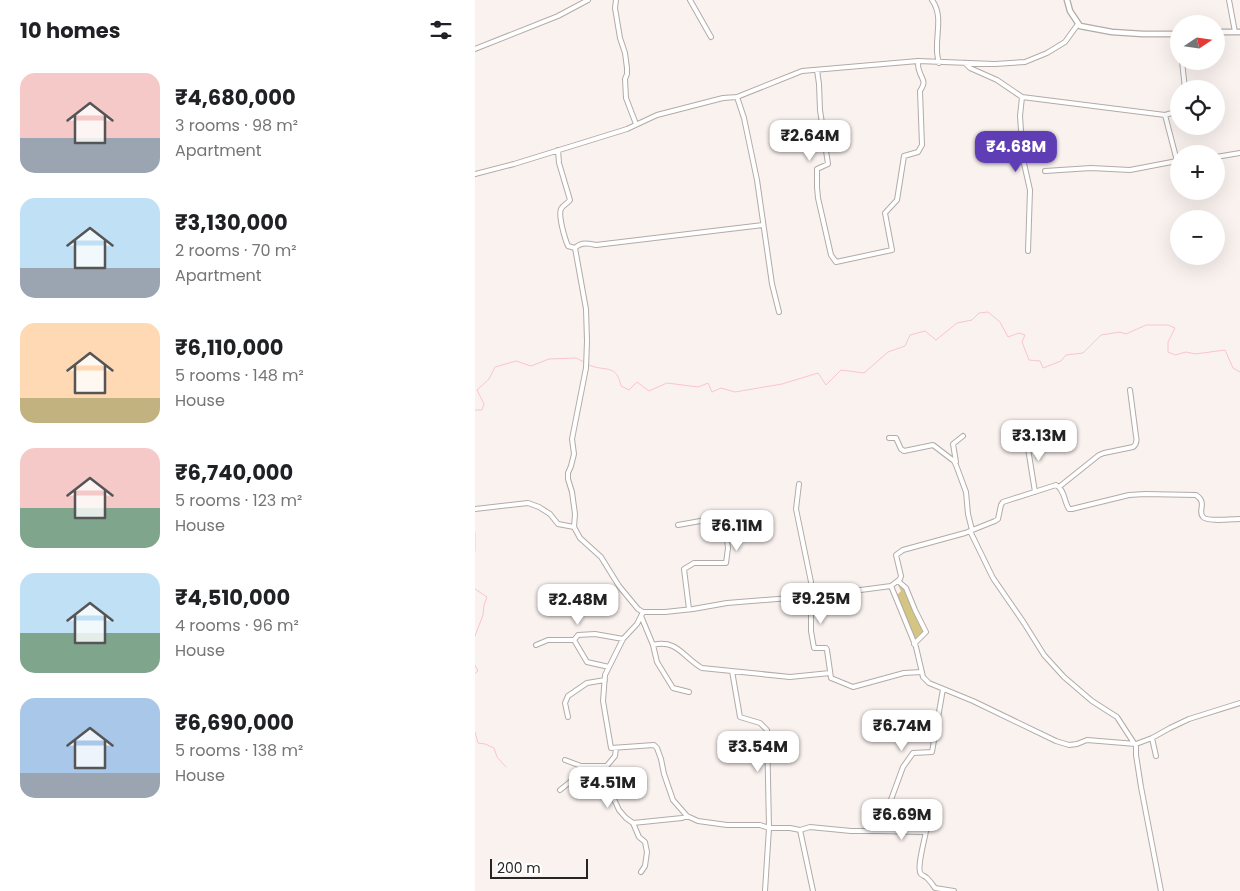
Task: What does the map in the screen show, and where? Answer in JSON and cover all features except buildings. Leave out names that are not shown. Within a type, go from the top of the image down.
[{"type":"main road","points":[[1067,0],[1070,11],[1080,26],[1112,32],[1170,35]]},
{"type":"main road","points":[[1225,32],[1238,32]]},
{"type":"street","points":[[475,49],[558,16],[588,0]]},
{"type":"street","points":[[616,0],[615,8],[627,68],[625,98],[636,124]]},
{"type":"street","points":[[690,0],[711,37]]},
{"type":"street","points":[[932,0],[937,6],[939,18],[937,51],[939,62]]},
{"type":"street","points":[[1229,0],[1238,32]]},
{"type":"street","points":[[475,174],[627,129],[657,115],[723,98],[737,97],[802,71],[918,61],[995,64],[1025,62],[1047,53],[1065,42],[1079,24]]},
{"type":"street","points":[[817,70],[820,110],[828,164],[817,169],[818,198],[831,255],[836,262],[891,250],[885,213],[897,200],[904,156],[918,152],[921,145],[920,91],[924,84],[918,61]]},
{"type":"street","points":[[965,63],[970,68],[997,80],[1022,97],[1165,114],[1170,113]]},
{"type":"street","points":[[737,97],[744,118],[757,180],[772,284],[779,312]]},
{"type":"street","points":[[1022,97],[1020,116],[1023,159],[1030,190],[1028,250]]},
{"type":"street","points":[[1165,114],[1174,145]]},
{"type":"street","points":[[558,150],[559,163],[570,200],[560,211],[561,222],[568,246],[575,248]]},
{"type":"street","points":[[1225,156],[1240,153]]},
{"type":"street","points":[[1045,171],[1091,168],[1130,170],[1170,162]]},
{"type":"street","points":[[575,248],[578,245],[584,244],[596,245],[763,225]]},
{"type":"street","points":[[575,248],[587,321],[587,341],[586,364],[572,439],[574,454],[568,473],[575,514],[574,527],[580,538],[601,556],[619,586],[642,614],[657,662],[673,688],[689,692]]},
{"type":"street","points":[[642,614],[689,610],[727,603],[811,597],[891,586],[900,579],[896,555],[903,550],[971,531],[997,520],[1003,502],[1056,486],[1059,487],[1104,453],[1136,445],[1129,390]]},
{"type":"street","points":[[963,436],[953,444],[956,465],[966,492],[971,531],[993,578],[1044,655],[1064,677],[1092,701],[1117,717],[1135,743],[1141,787],[1161,891]]},
{"type":"street","points":[[1026,436],[1035,492]]},
{"type":"street","points":[[889,438],[896,438],[901,449],[904,451],[933,445],[956,465]]},
{"type":"street","points":[[799,484],[796,509],[811,582],[811,631],[813,646],[814,648],[826,648],[831,678],[853,687],[904,673],[922,672]]},
{"type":"street","points":[[1059,487],[1067,507],[1072,510],[1129,495],[1196,495],[1201,499],[1201,513],[1204,519],[1240,519]]},
{"type":"street","points":[[476,509],[528,503],[550,514],[557,524],[574,527]]},
{"type":"street","points":[[678,525],[717,518],[727,539],[726,563],[694,564],[684,569],[689,610]]},
{"type":"street","points":[[898,581],[906,588],[926,632],[914,644]]},
{"type":"street","points":[[891,586],[914,644],[923,677],[929,683],[973,701],[1056,741],[1069,745],[1087,740],[1135,743],[1152,738],[1189,719],[1240,702]]},
{"type":"street","points":[[642,614],[637,624],[623,639],[605,675],[603,701],[607,731],[611,748],[654,745],[657,748],[673,800],[687,816],[698,821],[727,825],[760,825],[769,828],[800,830],[810,828],[851,831],[926,831],[921,854],[920,873],[935,888],[954,891]]},
{"type":"street","points":[[574,640],[578,635],[595,634],[623,639]]},
{"type":"street","points":[[536,645],[547,640],[574,640]]},
{"type":"street","points":[[574,640],[587,662],[609,667]]},
{"type":"street","points":[[653,645],[663,643],[678,648],[693,663],[702,668],[791,677],[830,673]]},
{"type":"street","points":[[732,671],[740,716],[759,723],[767,730],[769,828],[765,891]]},
{"type":"street","points":[[568,717],[565,703],[568,696],[587,683],[605,680]]},
{"type":"street","points":[[881,831],[903,767],[913,753],[932,752],[943,689]]},
{"type":"street","points":[[1152,738],[1156,756]]},
{"type":"street","points":[[615,748],[615,756],[603,775],[619,810],[633,823],[639,837],[645,842],[647,852],[645,866],[641,872]]},
{"type":"street","points":[[565,760],[581,766],[607,766]]},
{"type":"street","points":[[560,790],[575,778],[581,766]]},
{"type":"street","points":[[633,823],[687,816]]},
{"type":"street","points":[[800,830],[813,891]]},
{"type":"shaded area","points":[[899,584],[905,589],[924,629],[915,639],[897,597],[901,591]]},
{"type":"waterway","points":[[587,364],[613,371],[619,379],[621,386],[629,390],[637,382],[649,391],[667,383],[698,387],[708,383],[712,392],[721,388],[735,392],[782,384],[818,373],[826,385],[841,370],[864,373],[888,352],[905,346],[910,335],[925,331],[936,340],[957,323],[972,320],[979,313],[988,312],[1000,322],[1008,337],[1019,333],[1025,335],[1022,342],[1029,360],[1040,361],[1043,368],[1061,361],[1066,355],[1083,353],[1101,335],[1120,332],[1126,334],[1146,325],[1168,325],[1175,328],[1168,342],[1168,352],[1175,355],[1186,352],[1195,354],[1225,350],[1233,368],[1240,372]]},
{"type":"waterway","points":[[475,410],[482,410],[484,404],[477,390],[489,379],[495,367],[516,361],[531,366],[549,359],[576,358],[584,362]]},
{"type":"waterway","points":[[475,532],[475,551]]},
{"type":"waterway","points":[[475,589],[487,597],[475,636]]},
{"type":"waterway","points":[[475,665],[478,671],[475,673]]},
{"type":"waterway","points":[[475,732],[478,743],[494,748],[497,757],[506,767]]}]
